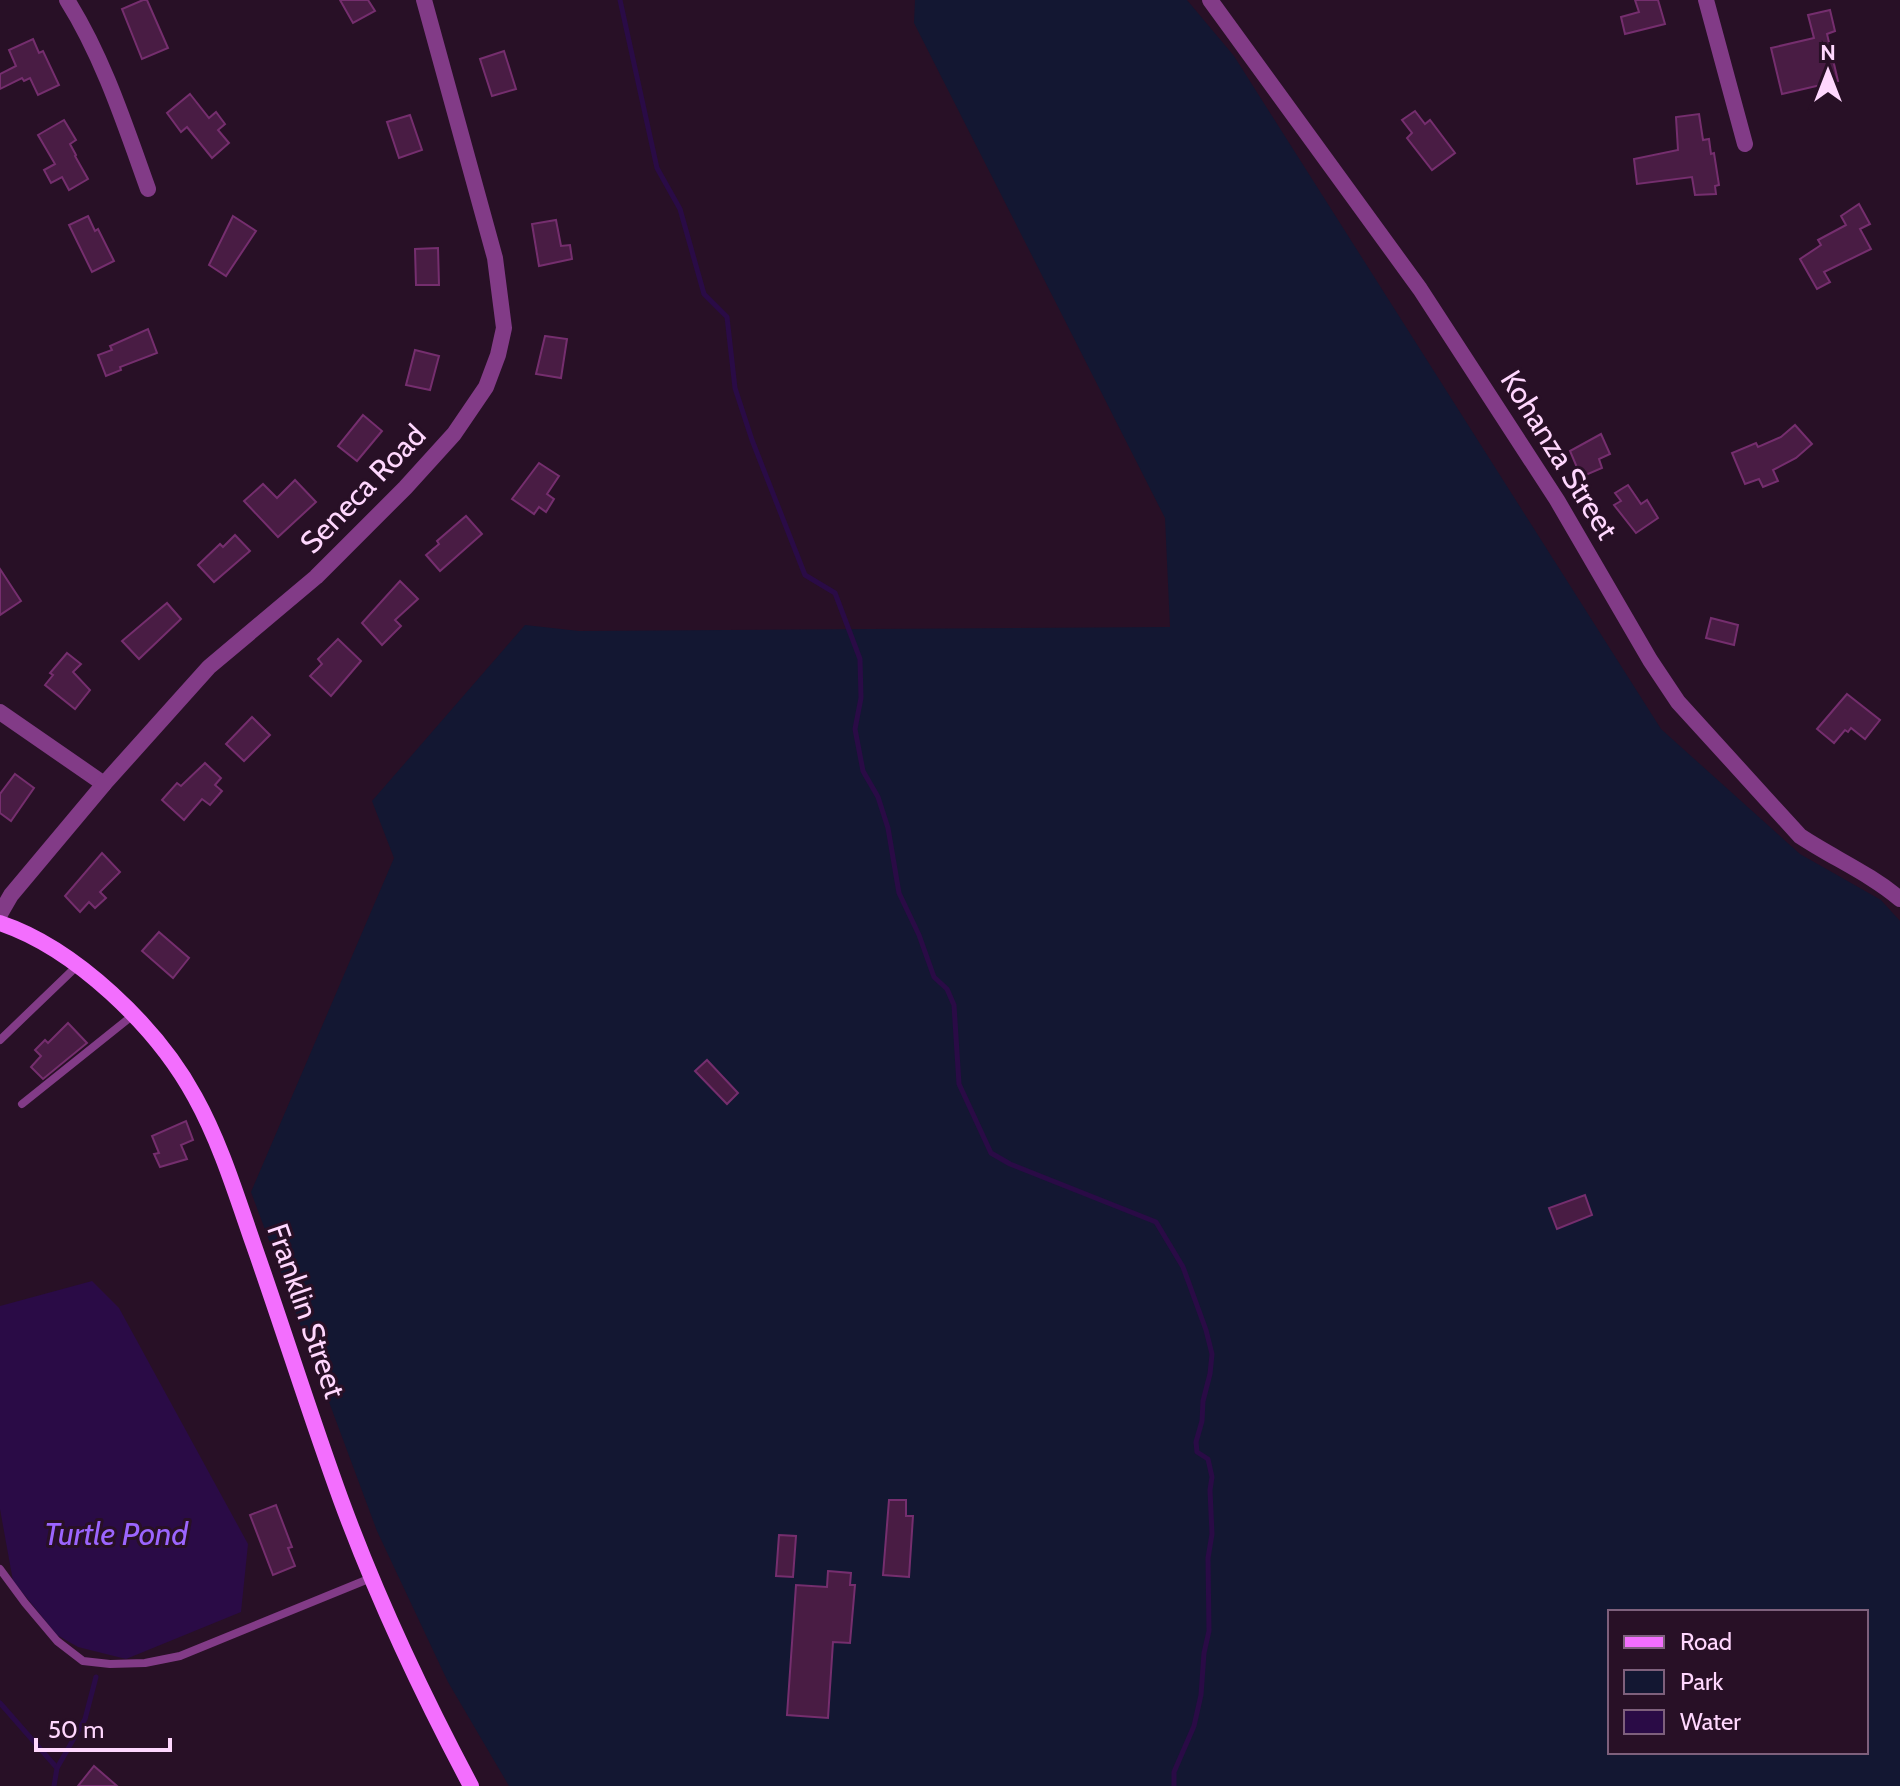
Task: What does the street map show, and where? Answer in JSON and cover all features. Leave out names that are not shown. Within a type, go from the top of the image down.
[{"type":"main road","name":"Franklin Street","points":[[0,923],[36,938],[77,966],[132,1016],[165,1052],[193,1094],[213,1137],[371,1578],[471,1786]]},
{"type":"street","points":[[67,0],[121,114],[148,189]]},
{"type":"street","name":"Seneca Road","points":[[0,914],[11,895],[104,784],[209,667],[316,577],[405,488],[454,434],[486,387],[504,328],[500,289],[495,258],[424,0]]},
{"type":"street","name":"Kohanza Street","points":[[1210,0],[1409,272],[1557,500],[1650,660],[1678,702],[1800,836],[1875,879],[1900,899]]},
{"type":"street","points":[[1706,0],[1745,144]]},
{"type":"street","points":[[0,712],[104,784]]},
{"type":"lane","points":[[0,1040],[77,966]]},
{"type":"lane","points":[[22,1104],[132,1016]]},
{"type":"lane","points":[[0,1569],[57,1641],[83,1661],[110,1664],[145,1663],[180,1656],[371,1578]]},
{"type":"green space","points":[[915,0],[1187,0],[1234,56],[1661,729],[1800,854],[1881,900],[1900,921],[1900,1786],[509,1786],[448,1682],[377,1531],[251,1192],[394,858],[372,801],[525,625],[579,631],[1170,627],[1165,518],[914,23]]},
{"type":"water","name":"Turtle Pond","points":[[92,1281],[119,1308],[248,1544],[241,1612],[126,1659],[78,1647],[57,1635],[13,1581],[0,1509],[0,1306]]},
{"type":"building","points":[[147,0],[168,48],[142,59],[122,9]]},
{"type":"building","points":[[340,0],[368,0],[375,11],[353,23]]},
{"type":"building","points":[[1635,0],[1658,0],[1665,24],[1625,34],[1621,17],[1639,12]]},
{"type":"building","points":[[1830,10],[1835,31],[1827,34],[1838,81],[1782,94],[1771,48],[1814,38],[1808,15]]},
{"type":"building","points":[[33,39],[39,53],[43,51],[59,85],[38,95],[30,78],[24,81],[22,78],[0,89],[0,74],[16,66],[9,50]]},
{"type":"building","points":[[504,51],[516,89],[492,96],[480,59]]},
{"type":"building","points":[[190,94],[209,118],[216,112],[225,124],[218,130],[229,143],[212,158],[187,127],[181,132],[167,113]]},
{"type":"building","points":[[1415,111],[1425,124],[1430,120],[1455,153],[1432,170],[1407,138],[1412,133],[1402,120]]},
{"type":"building","points":[[1699,114],[1703,140],[1709,139],[1711,154],[1714,153],[1719,185],[1715,186],[1716,194],[1695,195],[1692,177],[1637,184],[1634,159],[1678,150],[1676,117]]},
{"type":"building","points":[[410,115],[422,150],[399,158],[387,122]]},
{"type":"building","points":[[64,120],[76,140],[70,144],[88,179],[69,190],[62,177],[51,183],[44,170],[55,164],[38,135]]},
{"type":"building","points":[[1859,204],[1870,224],[1860,229],[1871,249],[1824,272],[1830,282],[1817,289],[1800,259],[1821,245],[1818,240],[1846,225],[1841,216]]},
{"type":"building","points":[[88,216],[114,261],[92,272],[69,225]]},
{"type":"building","points":[[233,216],[256,231],[226,276],[209,265]]},
{"type":"building","points":[[556,220],[561,246],[570,245],[572,259],[539,266],[532,224]]},
{"type":"building","points":[[438,248],[439,285],[416,285],[415,249]]},
{"type":"building","points":[[148,329],[157,353],[120,367],[121,370],[106,376],[98,355],[112,350],[110,346]]},
{"type":"building","points":[[545,336],[567,339],[561,378],[536,374]]},
{"type":"building","points":[[415,350],[439,356],[430,390],[406,385]]},
{"type":"building","points":[[363,415],[382,431],[357,461],[338,446]]},
{"type":"building","points":[[1795,425],[1812,444],[1796,458],[1773,470],[1778,481],[1763,487],[1759,479],[1745,484],[1732,453],[1781,437]]},
{"type":"building","points":[[1601,434],[1610,454],[1599,459],[1602,468],[1581,477],[1570,451]]},
{"type":"building","points":[[539,463],[559,476],[547,494],[554,499],[546,512],[539,507],[534,514],[512,499]]},
{"type":"building","points":[[295,480],[316,502],[278,537],[244,501],[263,484],[277,498]]},
{"type":"building","points":[[1628,485],[1641,504],[1647,500],[1658,518],[1636,533],[1614,505],[1621,501],[1615,493]]},
{"type":"building","points":[[466,516],[482,534],[440,571],[426,555]]},
{"type":"building","points":[[235,535],[250,551],[214,582],[198,565],[220,544],[223,547]]},
{"type":"building","points":[[0,569],[21,601],[0,615]]},
{"type":"building","points":[[400,581],[418,599],[395,620],[401,626],[382,645],[362,623]]},
{"type":"building","points":[[167,603],[181,619],[139,659],[122,641]]},
{"type":"building","points":[[1711,618],[1738,625],[1734,645],[1706,638]]},
{"type":"building","points":[[338,639],[361,661],[331,696],[310,676],[322,664],[318,659]]},
{"type":"building","points":[[67,653],[81,664],[73,672],[90,690],[75,709],[45,685],[53,675],[50,673]]},
{"type":"building","points":[[1847,694],[1880,720],[1865,739],[1851,728],[1848,732],[1845,730],[1834,743],[1817,729]]},
{"type":"building","points":[[252,717],[270,735],[244,761],[226,744]]},
{"type":"building","points":[[205,763],[221,778],[215,785],[222,791],[210,805],[202,799],[184,820],[162,800],[177,783],[181,786]]},
{"type":"building","points":[[15,774],[34,788],[11,821],[0,813],[0,794]]},
{"type":"building","points":[[102,853],[120,872],[100,892],[106,898],[95,908],[89,902],[80,912],[65,896]]},
{"type":"building","points":[[159,932],[189,958],[173,978],[142,951]]},
{"type":"building","points":[[68,1023],[87,1043],[43,1079],[31,1067],[41,1056],[35,1050],[45,1040],[48,1043]]},
{"type":"building","points":[[707,1060],[738,1093],[727,1104],[695,1071]]},
{"type":"building","points":[[186,1121],[193,1140],[181,1145],[187,1159],[160,1167],[154,1154],[159,1153],[152,1136]]},
{"type":"building","points":[[1585,1195],[1592,1215],[1557,1229],[1549,1208]]},
{"type":"building","points":[[889,1500],[906,1500],[906,1516],[913,1516],[909,1577],[883,1575]]},
{"type":"building","points":[[276,1505],[292,1547],[288,1548],[295,1566],[273,1575],[250,1515]]},
{"type":"building","points":[[779,1535],[796,1536],[793,1577],[776,1576]]},
{"type":"building","points":[[828,1571],[851,1573],[850,1585],[855,1585],[850,1643],[833,1642],[828,1718],[787,1715],[796,1585],[827,1587]]},
{"type":"building","points":[[94,1766],[117,1786],[78,1786]]},
{"type":"waterway","points":[[620,0],[657,168],[680,209],[704,294],[727,317],[735,388],[752,440],[805,575],[835,593],[860,659],[861,698],[855,729],[863,771],[878,797],[888,828],[899,893],[934,977],[947,989],[954,1005],[959,1084],[991,1153],[1010,1164],[1156,1222],[1183,1267],[1206,1330],[1212,1354],[1196,1442],[1197,1452],[1208,1459],[1212,1477],[1212,1534],[1208,1558],[1209,1631],[1201,1695],[1194,1726],[1174,1772],[1174,1786]]},
{"type":"waterway","points":[[54,1786],[57,1768],[85,1719],[96,1677]]},
{"type":"waterway","points":[[0,1703],[57,1768]]}]
